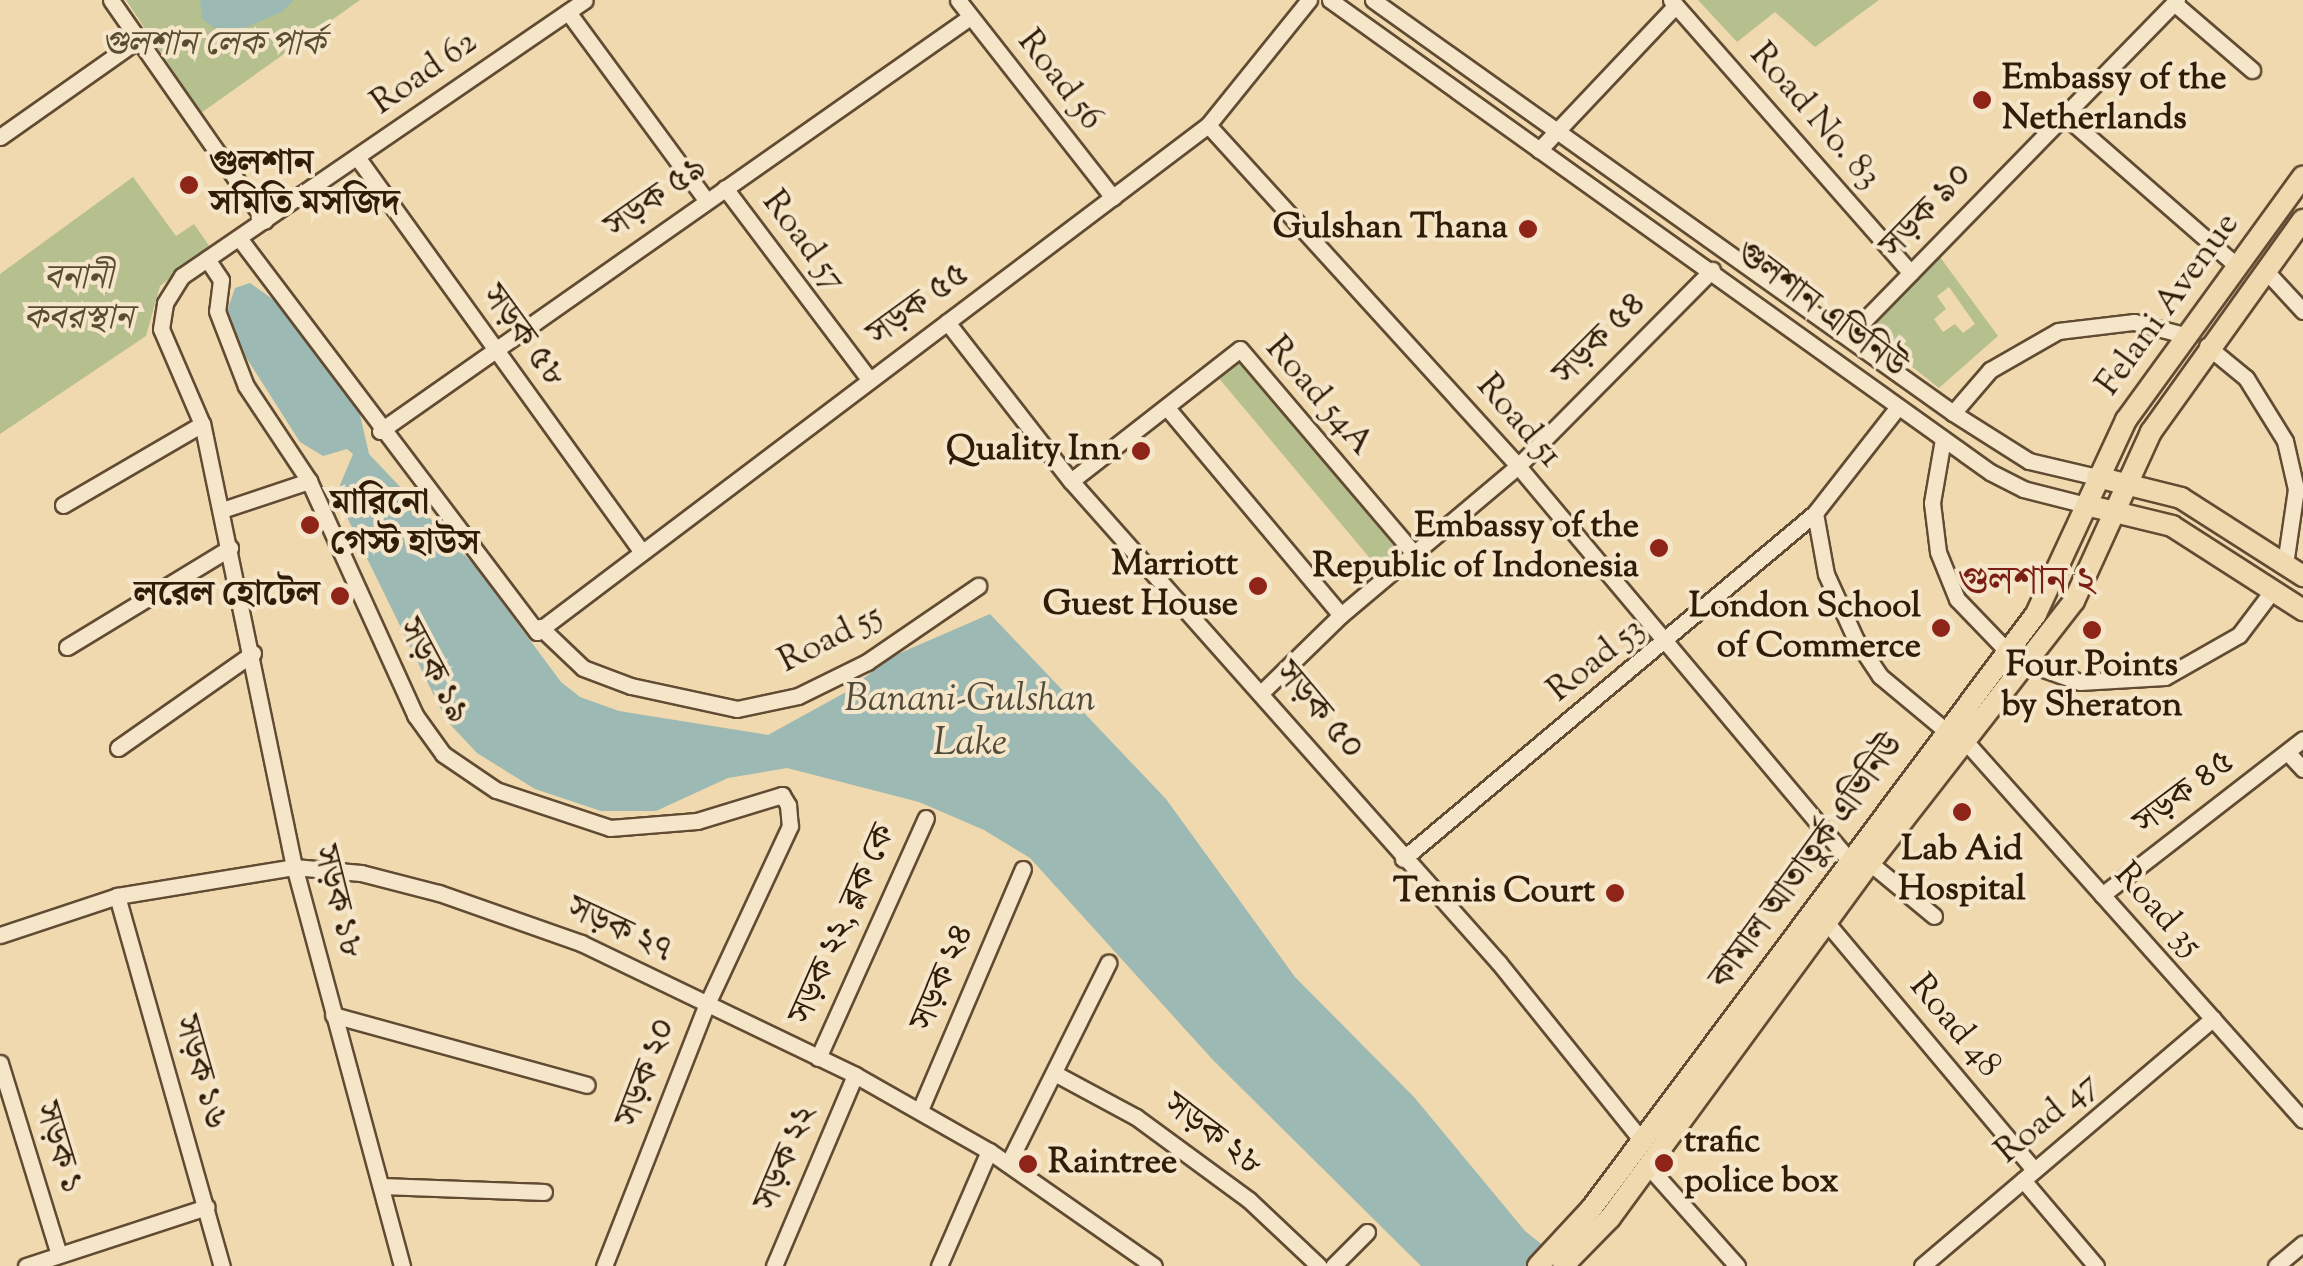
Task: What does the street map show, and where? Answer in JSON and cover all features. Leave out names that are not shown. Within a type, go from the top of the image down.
[{"type":"main road","name":"Felani Avenue","points":[[2097,477],[2184,335],[2303,176]]},
{"type":"main road","name":"Felani Avenue","points":[[2116,511],[2150,432],[2207,346],[2303,220]]},
{"type":"main road","name":"গুলশান এভিনিউ","points":[[2097,477],[2192,504],[2294,570]]},
{"type":"main road","name":"কামাল আতাতুর্ক এভিনিউ","points":[[1642,1153],[1827,923],[1860,861],[1966,742],[2017,658],[2097,477]]},
{"type":"main road","name":"গুলশান এভিনিউ","points":[[2086,505],[2172,526],[2303,610]]},
{"type":"main road","name":"কামাল আতাতুর্ক এভিনিউ","points":[[1538,1266],[1567,1252],[1860,861],[1946,731],[2082,588],[2116,511]]},
{"type":"street","points":[[111,0],[265,221]]},
{"type":"street","name":"Road 56","points":[[958,0],[1114,198]]},
{"type":"street","name":"সড়ক ৫৫","points":[[538,630],[1208,125],[1309,0]]},
{"type":"street","name":"গুলশান এভিনিউ","points":[[1330,0],[1943,439],[2023,489],[2086,505]]},
{"type":"street","name":"গুলশান এভিনিউ","points":[[1373,0],[1953,413],[2028,461],[2097,477]]},
{"type":"street","points":[[2176,1],[2252,70]]},
{"type":"street","name":"সড়ক ৯০","points":[[1848,337],[2176,1]]},
{"type":"street","points":[[1539,150],[1673,2]]},
{"type":"street","name":"Road No. 83","points":[[1673,2],[1911,273]]},
{"type":"street","points":[[578,4],[706,200]]},
{"type":"street","name":"Road 62","points":[[244,235],[578,4]]},
{"type":"street","name":"সড়ক ৫৯","points":[[380,431],[970,17]]},
{"type":"street","points":[[0,136],[139,40]]},
{"type":"street","points":[[2065,116],[2237,266]]},
{"type":"street","name":"Road 51","points":[[1208,125],[1518,466],[1664,646],[1860,861],[1934,916]]},
{"type":"street","name":"সড়ক ৫৮","points":[[357,157],[640,550]]},
{"type":"street","name":"Road 57","points":[[726,188],[869,380]]},
{"type":"street","name":"সড়ক ১৮","points":[[244,235],[182,276],[165,303],[161,329],[202,424],[254,653],[294,867],[402,1266]]},
{"type":"street","name":"Road 55","points":[[244,235],[380,431],[538,630],[583,668],[631,686],[736,709],[798,696],[867,662],[978,586]]},
{"type":"street","name":"সড়ক ১৯","points":[[207,260],[222,280],[217,311],[246,386],[310,481],[415,715],[443,754],[496,790],[610,828],[697,822],[782,795]]},
{"type":"street","name":"সড়ক ৫৪","points":[[1263,691],[1340,615],[1518,466],[1712,270]]},
{"type":"street","points":[[2265,270],[2303,311]]},
{"type":"street","name":"সড়ক ৫০","points":[[948,322],[1071,481],[1263,691],[1403,859],[1499,963],[1642,1153],[1737,1266]]},
{"type":"street","points":[[1953,413],[1990,370],[2058,331],[2134,322],[2184,335]]},
{"type":"street","points":[[2207,346],[2246,378],[2285,440],[2296,489],[2294,570]]},
{"type":"street","name":"Road 54A","points":[[1071,481],[1240,349],[1413,552]]},
{"type":"street","name":"Road 53","points":[[1403,859],[1664,646],[1816,513],[1897,408]]},
{"type":"street","points":[[1168,409],[1340,615]]},
{"type":"street","points":[[63,504],[202,424]]},
{"type":"street","points":[[1943,439],[1932,503],[1938,552],[1957,598],[2017,658],[2080,682],[2165,677],[2239,635],[2274,590]]},
{"type":"street","points":[[222,510],[310,481]]},
{"type":"street","points":[[1816,513],[1826,574],[1856,640],[1880,676],[1946,731]]},
{"type":"street","points":[[67,647],[230,548]]},
{"type":"street","points":[[118,748],[254,653]]},
{"type":"street","name":"সড়ক ৪৫","points":[[2102,894],[2303,740]]},
{"type":"street","name":"Road 35","points":[[1966,742],[2303,1120]]},
{"type":"street","points":[[2288,753],[2303,769]]},
{"type":"street","name":"সড়ক ২০","points":[[604,1266],[706,1006],[790,826],[782,795]]},
{"type":"street","name":"সড়ক ২২, ব্লক কে","points":[[818,1058],[926,818]]},
{"type":"street","name":"সড়ক ২৭","points":[[0,934],[117,896],[294,867],[362,873],[500,913],[581,943],[854,1075],[988,1151],[1154,1266]]},
{"type":"street","name":"সড়ক ২৪","points":[[920,1110],[1023,869]]},
{"type":"street","name":"সড়ক ১৬","points":[[117,896],[222,1266]]},
{"type":"street","name":"Road 48","points":[[1827,923],[2096,1266]]},
{"type":"street","points":[[1008,1164],[1108,963]]},
{"type":"street","points":[[334,1015],[587,1085]]},
{"type":"street","name":"Road 47","points":[[1922,1266],[2213,1018]]},
{"type":"street","name":"সড়ক ১","points":[[0,1063],[6,1104],[58,1251]]},
{"type":"street","name":"সড়ক ২৮","points":[[1056,1074],[1150,1127],[1250,1200],[1318,1266]]},
{"type":"street","name":"সড়ক ২২","points":[[774,1266],[854,1075]]},
{"type":"street","points":[[939,1266],[988,1151]]},
{"type":"street","points":[[382,1186],[544,1192]]},
{"type":"street","points":[[26,1266],[58,1251],[207,1207]]},
{"type":"street","points":[[1333,1266],[1367,1232]]},
{"type":"street","points":[[2276,1266],[2303,1243]]},
{"type":"street","points":[[1124,1266],[1130,1249]]},
{"type":"green space","name":"গুলশান লেক পার্ক","points":[[126,0],[360,0],[201,113]]},
{"type":"green space","points":[[1698,0],[1879,0],[1815,47],[1775,12],[1737,42]]},
{"type":"green space","name":"বনানী কবরস্থান","points":[[133,177],[176,236],[194,224],[210,247],[160,286],[146,336],[0,434],[0,274]]},
{"type":"green space","points":[[1940,257],[1998,336],[1939,388],[1868,332]],"holes":[[[1949,287],[1975,324],[1963,333],[1955,324],[1943,332],[1934,319],[1946,309],[1937,296]]]},
{"type":"green space","points":[[1240,349],[1412,554],[1385,576],[1213,371]]},
{"type":"water","points":[[200,0],[294,0],[282,12],[225,36],[202,19]]},
{"type":"water","name":"Banani-Gulshan Lake","points":[[250,283],[278,303],[358,406],[369,454],[475,566],[561,682],[580,697],[619,711],[768,735],[846,692],[891,657],[990,614],[1166,799],[1295,977],[1414,1097],[1525,1231],[1569,1266],[1421,1266],[1212,1059],[1030,858],[984,830],[919,802],[787,768],[728,778],[656,811],[601,811],[535,789],[477,753],[446,720],[341,505],[340,485],[353,454],[347,449],[323,456],[300,442],[242,351],[226,314],[235,288]]},
{"type":"place","name":"Embassy of the Netherlands","points":[[1982,100]]},
{"type":"place","name":"গুলশান সমিতি মসজিদ","points":[[189,185]]},
{"type":"place","name":"Gulshan Thana","points":[[1528,229]]},
{"type":"place","name":"Quality Inn","points":[[1141,451]]},
{"type":"place","name":"মারিনো গেস্ট হাউস","points":[[310,525]]},
{"type":"place","name":"Embassy of the Republic of Indonesia","points":[[1659,548]]},
{"type":"place","name":"Marriott Guest House","points":[[1258,586]]},
{"type":"place","name":"লরেল হোটেল","points":[[340,596]]},
{"type":"place","name":"London School of Commerce","points":[[1941,628]]},
{"type":"place","name":"Four Points by Sheraton","points":[[2092,630]]},
{"type":"place","name":"Lab Aid Hospital","points":[[1962,812]]},
{"type":"place","name":"Tennis Court","points":[[1615,893]]},
{"type":"place","name":"trafic police box","points":[[1664,1163]]},
{"type":"place","name":"Raintree","points":[[1028,1164]]},
{"type":"district","name":"গুলশান ২","points":[[2027,584]]}]
